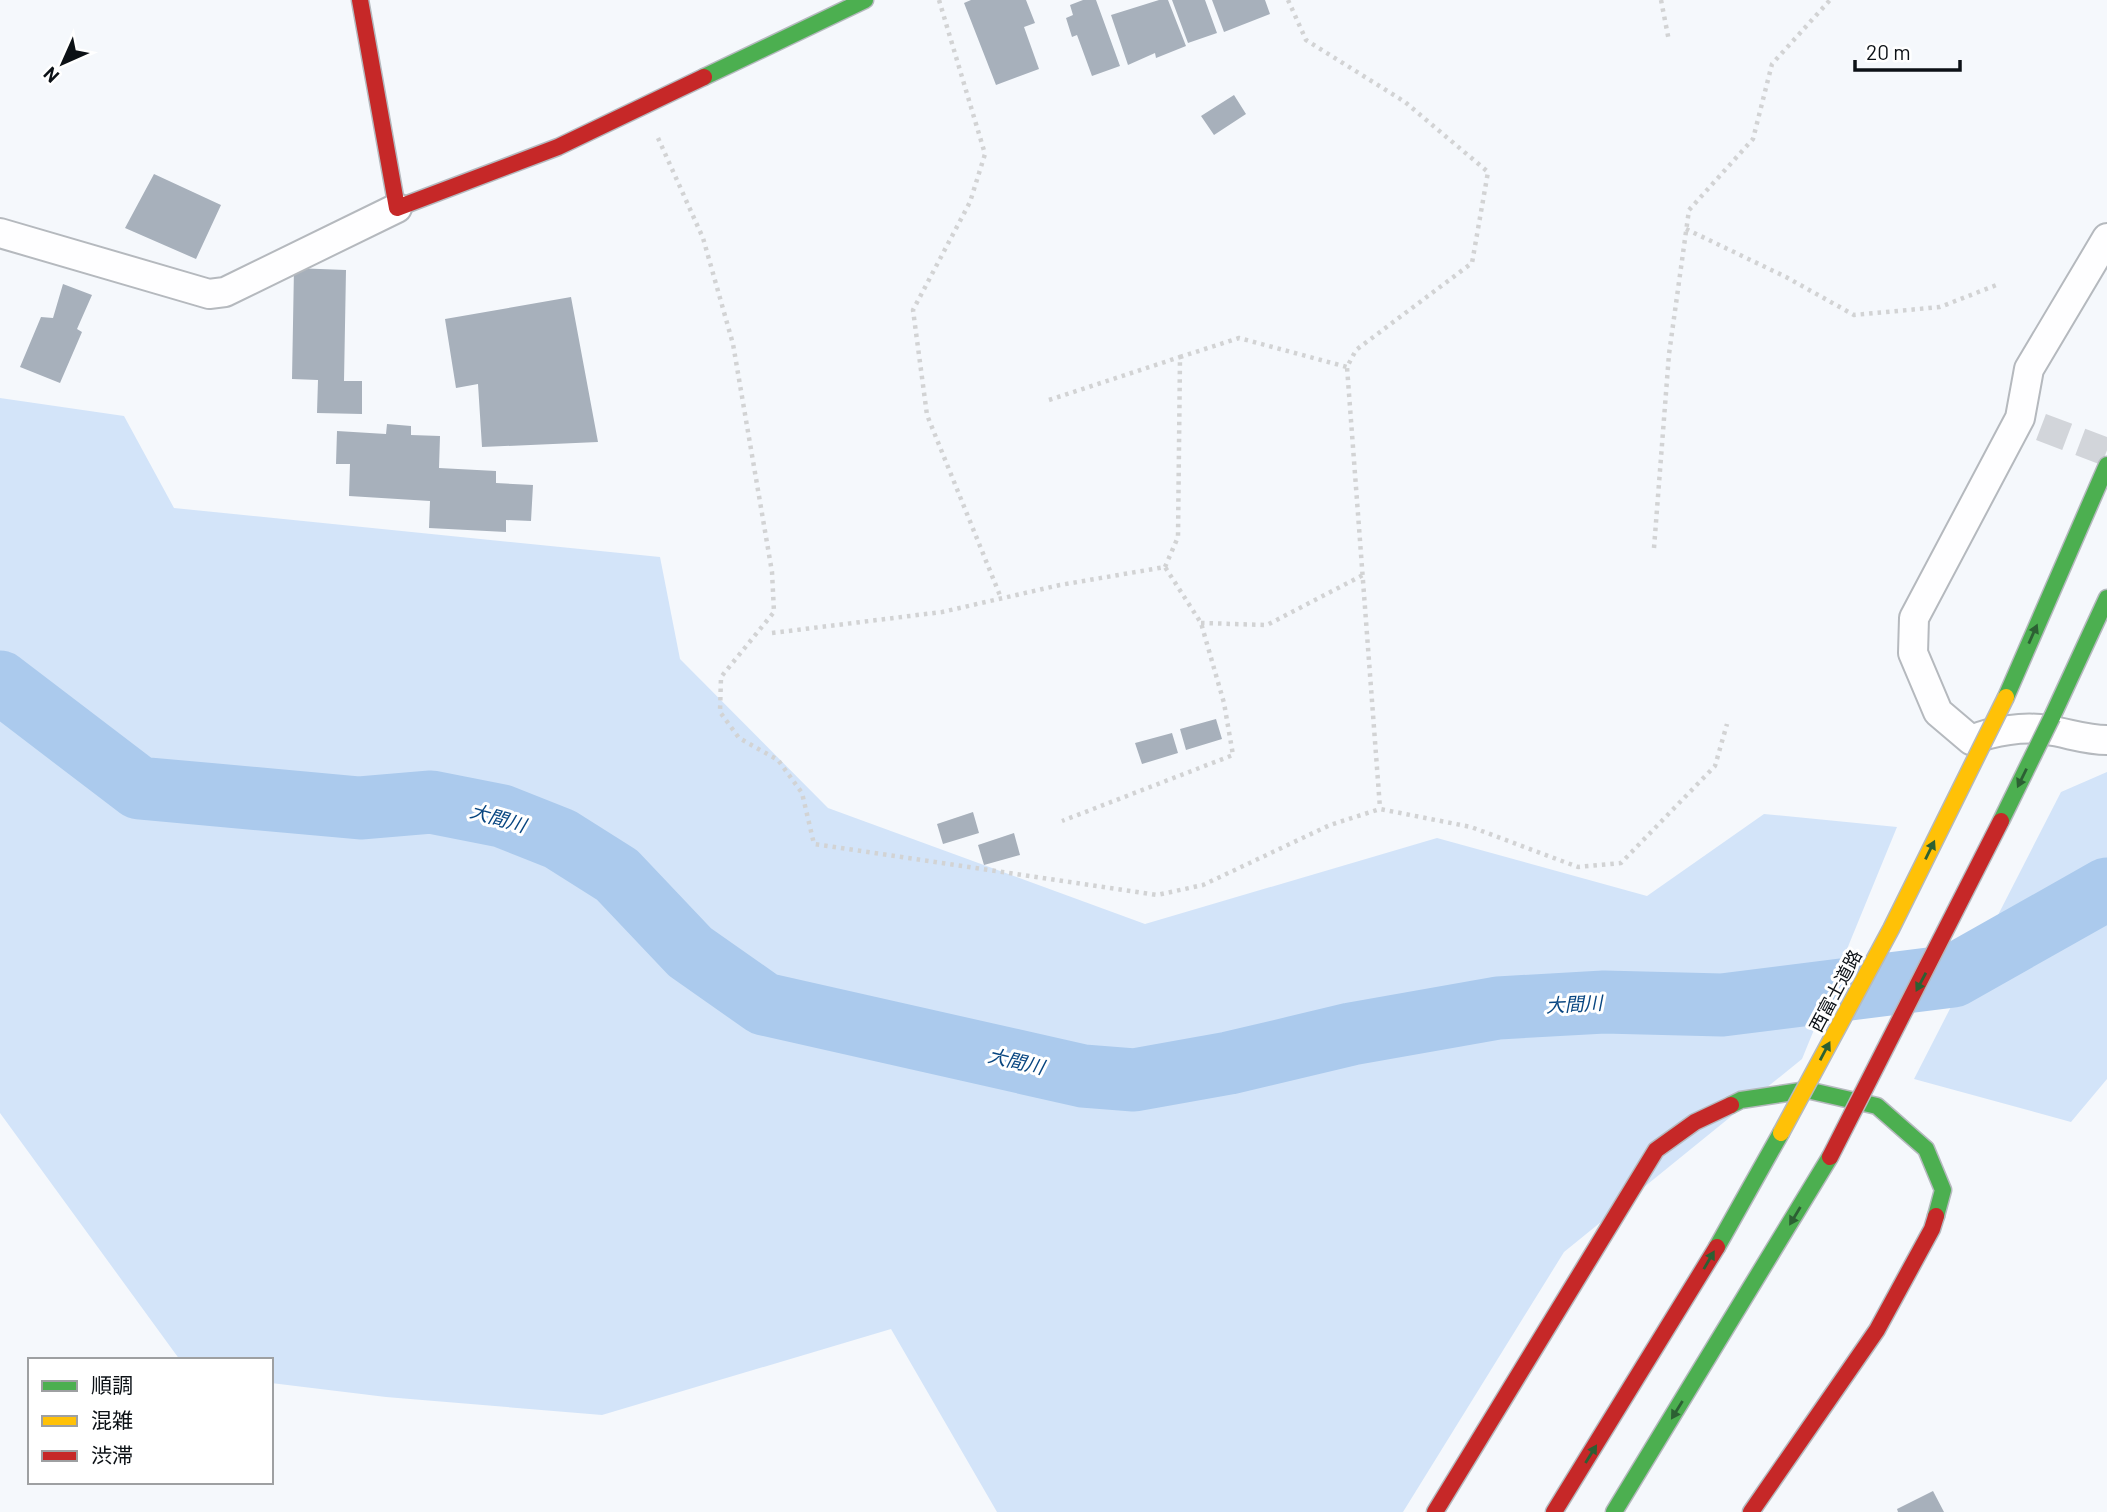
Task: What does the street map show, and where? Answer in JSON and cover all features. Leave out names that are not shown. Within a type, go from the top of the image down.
[{"type":"main road","points":[[360,0],[397,208],[558,147],[865,0]]},
{"type":"main road","name":"西富士道路","points":[[1555,1512],[1690,1295],[1891,929],[2006,697],[2107,465]]},
{"type":"main road","points":[[1614,1512],[1830,1157],[1937,952],[2107,598]]},
{"type":"main road","points":[[1435,1512],[1656,1150],[1695,1122],[1741,1100],[1807,1090],[1877,1106],[1926,1149],[1943,1190],[1932,1229],[1877,1330],[1751,1512]]},
{"type":"street","points":[[0,233],[209,294],[225,292],[397,208]]},
{"type":"street","points":[[2107,238],[2029,369],[2031,422],[1914,618],[1913,653],[1938,712],[1971,740],[1991,732],[2045,729],[2086,740],[2107,740]]},
{"type":"path","points":[[939,0],[985,154],[970,201],[913,310],[927,415],[1001,598]]},
{"type":"path","points":[[1288,0],[1306,40],[1405,102],[1488,172],[1472,263],[1356,350],[1347,367],[1380,809]]},
{"type":"path","points":[[1661,0],[1669,41]]},
{"type":"path","points":[[1654,548],[1669,354],[1689,210],[1753,139],[1772,65],[1830,0]]},
{"type":"path","points":[[643,106],[703,238],[729,331],[772,572],[774,612],[721,677],[720,712],[739,738],[778,760],[802,793],[814,844],[1157,895],[1203,885],[1330,825],[1380,809],[1471,827],[1578,867],[1621,863],[1715,766],[1727,724]]},
{"type":"path","points":[[1686,229],[1787,277],[1854,316],[1940,307],[1999,284]]},
{"type":"path","points":[[1049,400],[1239,338],[1347,367]]},
{"type":"path","points":[[1165,568],[1178,537],[1180,357]]},
{"type":"path","points":[[772,633],[942,612],[1001,598],[1165,568]]},
{"type":"path","points":[[1062,821],[1233,755],[1224,703],[1201,624],[1165,568]]},
{"type":"path","points":[[1201,624],[1267,625],[1363,575]]},
{"type":"shaded area","points":[[0,398],[124,416],[174,508],[660,557],[680,659],[828,808],[1145,924],[1437,838],[1647,896],[1764,814],[1897,827],[1802,1059],[1564,1252],[1403,1512],[997,1512],[891,1329],[602,1415],[386,1397],[273,1383],[273,1358],[179,1358],[0,1113]]},
{"type":"shaded area","points":[[2107,772],[2107,1079],[2071,1122],[1914,1079],[2061,792]]},
{"type":"building","points":[[971,0],[1026,0],[1035,23],[1024,27],[1039,69],[996,85],[964,3]]},
{"type":"building","points":[[1083,0],[1096,0],[1120,66],[1092,76],[1077,35],[1072,37],[1066,18],[1073,15],[1070,5]]},
{"type":"building","points":[[1159,0],[1168,0],[1186,46],[1156,58],[1155,53],[1128,65],[1111,15]]},
{"type":"building","points":[[1172,0],[1205,0],[1217,33],[1188,43]]},
{"type":"building","points":[[1212,0],[1265,0],[1270,14],[1224,32]]},
{"type":"building","points":[[1234,95],[1246,114],[1214,135],[1201,116]]},
{"type":"building","points":[[154,174],[221,205],[196,259],[125,228]]},
{"type":"building","points":[[294,268],[346,270],[344,381],[362,381],[362,414],[317,413],[318,380],[292,379]]},
{"type":"building","points":[[63,284],[92,295],[77,329],[82,332],[60,383],[20,367],[41,317],[53,318]]},
{"type":"building","points":[[571,297],[598,442],[482,447],[478,384],[456,388],[445,319]]},
{"type":"building","points":[[387,424],[411,426],[411,435],[440,436],[439,468],[496,471],[496,483],[533,485],[531,521],[506,520],[506,532],[429,528],[430,501],[349,496],[350,464],[336,464],[337,431],[386,434]]},
{"type":"building","points":[[1216,719],[1222,739],[1186,750],[1180,729]]},
{"type":"building","points":[[1172,733],[1178,753],[1142,764],[1135,743]]},
{"type":"building","points":[[973,812],[979,833],[943,844],[937,824]]},
{"type":"building","points":[[1014,833],[1020,855],[984,865],[978,845]]},
{"type":"building","points":[[1933,1491],[1944,1512],[1898,1512],[1897,1509]]},
{"type":"waterway","name":"大間川","points":[[0,682],[139,788],[360,808],[431,802],[502,816],[560,839],[617,875],[690,952],[764,1004],[1083,1076],[1134,1080],[1229,1063],[1351,1034],[1498,1008],[1604,1002],[1722,1005],[1953,976],[2107,889]]},
{"type":"tunnel","points":[[2041,427],[2107,452]]},
{"type":"traffic: fast","points":[[704,77],[865,0]]},
{"type":"traffic: fast","points":[[2006,697],[2107,465]]},
{"type":"traffic: fast","points":[[2052,717],[2107,598]]},
{"type":"traffic: fast","points":[[2001,821],[2052,717]]},
{"type":"traffic: fast","points":[[1731,1105],[1741,1100],[1807,1090],[1877,1106],[1926,1149],[1943,1190],[1936,1216]]},
{"type":"traffic: fast","points":[[1717,1247],[1781,1133]]},
{"type":"traffic: fast","points":[[1614,1512],[1830,1157]]},
{"type":"traffic: jam","points":[[360,0],[397,208],[558,147],[704,77]]},
{"type":"traffic: jam","points":[[1830,1157],[2001,821]]},
{"type":"traffic: jam","points":[[1435,1512],[1656,1150],[1695,1122],[1731,1105]]},
{"type":"traffic: jam","points":[[1751,1512],[1877,1330],[1932,1229],[1936,1216]]},
{"type":"traffic: jam","points":[[1554,1512],[1717,1247]]},
{"type":"traffic: slow","points":[[1781,1133],[1891,929],[2006,697]]}]
